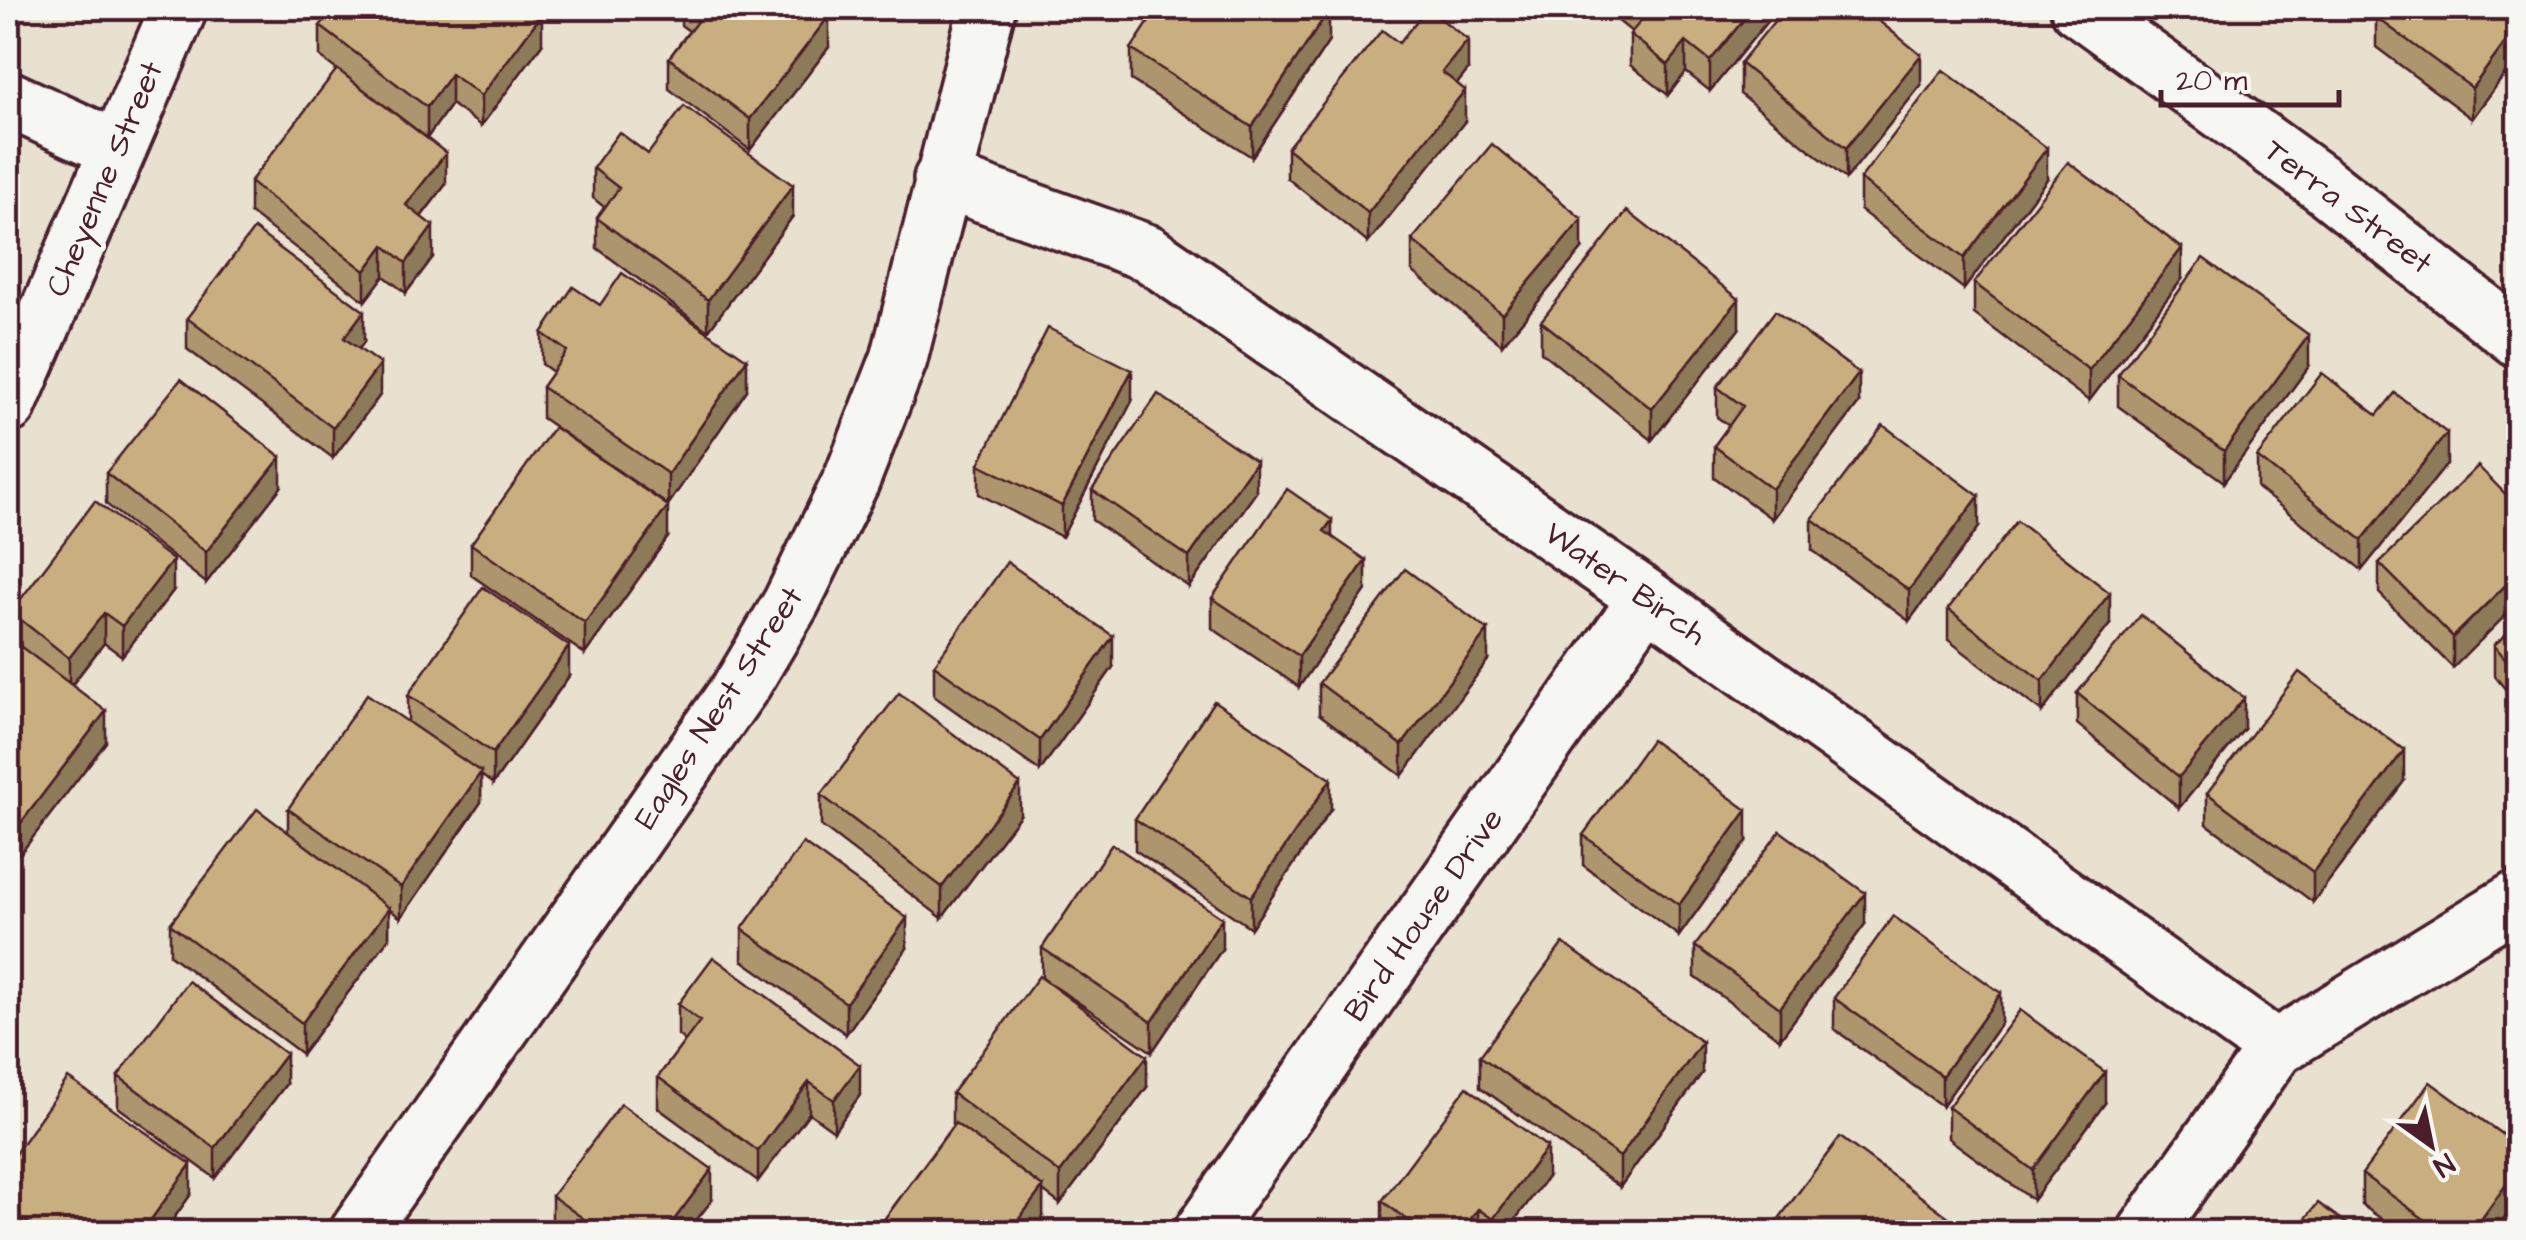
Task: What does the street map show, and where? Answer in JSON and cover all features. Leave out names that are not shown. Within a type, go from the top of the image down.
[{"type":"street","name":"Cheyenne Street","points":[[8,405],[115,148],[179,8]]},
{"type":"street","name":"Eagles Nest Street","points":[[358,1232],[744,682],[792,603],[852,479],[899,358],[987,8]]},
{"type":"street","name":"Terra Street","points":[[2078,8],[2322,184],[2518,339]]},
{"type":"street","points":[[8,99],[115,148]]},
{"type":"street","name":"Water Birch","points":[[942,179],[1148,253],[1647,598],[2276,1048]]},
{"type":"street","name":"Bird House Drive","points":[[1202,1232],[1647,598]]},
{"type":"street","points":[[2146,1232],[2276,1048],[2518,899]]},
{"type":"building","points":[[334,8],[534,8],[542,14],[481,96],[451,74],[427,107],[320,26]]},
{"type":"building","points":[[699,8],[818,8],[829,16],[750,119],[669,58],[705,11]]},
{"type":"building","points":[[1158,8],[1329,10],[1252,127],[1131,49]]},
{"type":"building","points":[[1427,8],[1468,40],[1442,72],[1465,90],[1368,213],[1287,148],[1382,30],[1399,43]]},
{"type":"building","points":[[1639,8],[1753,8],[1710,61],[1686,42],[1668,65],[1630,34],[1647,14]]},
{"type":"building","points":[[1785,8],[1863,8],[1921,55],[1846,148],[1740,63]]},
{"type":"building","points":[[2383,8],[2518,8],[2518,25],[2472,88],[2376,17]]},
{"type":"building","points":[[337,69],[446,153],[406,205],[433,226],[406,263],[384,245],[365,271],[250,182]]},
{"type":"building","points":[[1943,70],[2047,148],[1964,258],[1860,179]]},
{"type":"building","points":[[684,106],[793,185],[708,300],[597,218],[619,188],[593,168],[619,132],[648,154]]},
{"type":"building","points":[[1492,144],[1582,219],[1502,314],[1412,240]]},
{"type":"building","points":[[2068,162],[2182,248],[2089,370],[1974,283]]},
{"type":"building","points":[[1627,211],[1739,299],[1652,409],[1541,321]]},
{"type":"building","points":[[254,229],[364,311],[344,338],[380,364],[333,428],[187,318]]},
{"type":"building","points":[[2203,258],[2309,335],[2224,451],[2118,375]]},
{"type":"building","points":[[622,273],[747,359],[668,474],[542,387],[567,351],[542,333],[573,287],[600,305]]},
{"type":"building","points":[[1775,311],[1859,373],[1772,489],[1714,446],[1743,406],[1717,387]]},
{"type":"building","points":[[1048,328],[1132,370],[1062,506],[979,464]]},
{"type":"building","points":[[2322,373],[2377,415],[2395,393],[2447,433],[2362,540],[2257,457]]},
{"type":"building","points":[[181,379],[281,457],[206,552],[106,473]]},
{"type":"building","points":[[1158,394],[1256,461],[1189,557],[1092,490]]},
{"type":"building","points":[[1883,425],[1979,496],[1909,590],[1812,519]]},
{"type":"building","points":[[554,427],[668,506],[585,623],[471,544]]},
{"type":"building","points":[[2478,466],[2518,507],[2518,573],[2453,637],[2379,563]]},
{"type":"building","points":[[1287,489],[1332,520],[1324,531],[1366,560],[1299,656],[1212,598]]},
{"type":"building","points":[[95,501],[173,560],[122,626],[104,613],[69,658],[11,612]]},
{"type":"building","points":[[2017,521],[2110,593],[2042,681],[1948,609]]},
{"type":"building","points":[[1007,562],[1113,636],[1040,740],[934,665]]},
{"type":"building","points":[[1405,569],[1488,630],[1402,745],[1319,683]]},
{"type":"building","points":[[483,587],[569,646],[493,753],[408,695]]},
{"type":"building","points":[[2141,615],[2244,698],[2179,777],[2077,693]]},
{"type":"building","points":[[2518,624],[2518,674],[2494,645]]},
{"type":"building","points":[[8,637],[106,711],[20,824],[8,814]]},
{"type":"building","points":[[2299,672],[2404,750],[2313,872],[2207,793]]},
{"type":"building","points":[[899,693],[1020,784],[942,887],[821,795]]},
{"type":"building","points":[[367,694],[481,772],[401,887],[288,809]]},
{"type":"building","points":[[1214,701],[1331,779],[1251,897],[1135,819]]},
{"type":"building","points":[[1651,740],[1747,810],[1679,905],[1583,835]]},
{"type":"building","points":[[257,809],[389,908],[302,1023],[170,924]]},
{"type":"building","points":[[1780,831],[1865,893],[1780,1008],[1695,946]]},
{"type":"building","points":[[803,843],[907,918],[846,1003],[742,929]]},
{"type":"building","points":[[1112,844],[1222,918],[1152,1022],[1042,948]]},
{"type":"building","points":[[1893,916],[2001,993],[1942,1076],[1834,998]]},
{"type":"building","points":[[1563,943],[1702,1042],[1620,1157],[1480,1056]]},
{"type":"building","points":[[713,957],[860,1065],[834,1100],[809,1082],[758,1151],[658,1077],[700,1021],[678,1004]]},
{"type":"building","points":[[1039,976],[1147,1056],[1060,1173],[952,1093]]},
{"type":"building","points":[[188,981],[286,1054],[215,1148],[118,1076]]},
{"type":"building","points":[[2020,1010],[2105,1072],[2033,1170],[1948,1107]]},
{"type":"building","points":[[68,1078],[191,1164],[142,1232],[41,1232],[8,1209],[8,1164]]},
{"type":"building","points":[[2430,1082],[2518,1146],[2518,1168],[2472,1232],[2442,1232],[2362,1174]]},
{"type":"building","points":[[1467,1087],[1547,1147],[1493,1219],[1478,1209],[1461,1232],[1424,1232],[1382,1201]]},
{"type":"building","points":[[621,1104],[712,1169],[665,1232],[602,1232],[552,1196]]},
{"type":"building","points":[[955,1123],[1043,1187],[1009,1232],[875,1232]]},
{"type":"building","points":[[1840,1137],[1969,1232],[1769,1232]]},
{"type":"building","points":[[2318,1203],[2358,1232],[2295,1232]]},
{"type":"building","points":[[537,1223],[550,1232],[530,1232]]},
{"type":"building","points":[[1367,1224],[1380,1232],[1361,1232]]}]
